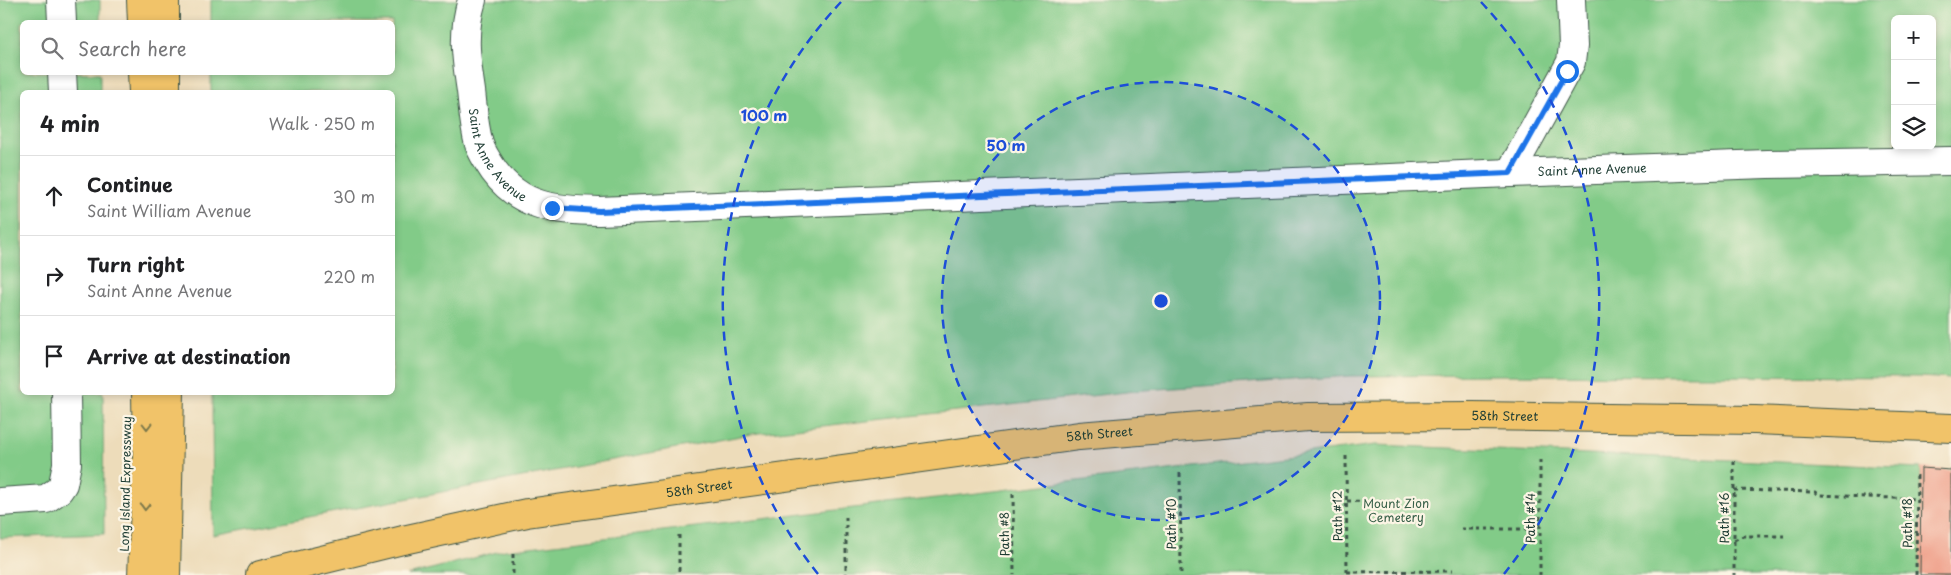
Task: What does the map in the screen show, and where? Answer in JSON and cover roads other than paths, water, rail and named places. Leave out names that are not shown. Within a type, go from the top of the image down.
[{"type":"main road","points":[[123,0],[123,20]]},
{"type":"main road","points":[[141,0],[142,20]]},
{"type":"main road","points":[[165,0],[165,20]]},
{"type":"main road","points":[[182,0],[183,20]]},
{"type":"main road","points":[[124,75],[124,90]]},
{"type":"main road","points":[[142,75],[143,90]]},
{"type":"main road","points":[[166,75],[166,90]]},
{"type":"main road","points":[[183,75],[183,90]]},
{"type":"main road","name":"Long Island Expressway","points":[[124,575],[128,395]]},
{"type":"main road","points":[[147,395],[158,455],[166,575]]},
{"type":"main road","points":[[142,575],[158,455],[169,395]]},
{"type":"main road","points":[[183,575],[186,395]]},
{"type":"main road","name":"58th Street","points":[[260,575],[403,540],[527,513],[1070,437],[1167,427],[1308,417],[1472,416],[1755,420],[1951,428]]},
{"type":"lane","points":[[62,0],[62,20]]},
{"type":"lane","name":"Saint Anne Avenue","points":[[472,0],[465,26],[464,40],[479,143],[490,166],[506,186],[528,201],[552,208],[599,211],[1510,173],[1767,164],[1951,161]]},
{"type":"lane","points":[[1510,173],[1571,62],[1573,46],[1571,0]]},
{"type":"lane","points":[[62,75],[62,90]]},
{"type":"lane","points":[[0,502],[46,499],[59,490],[63,484],[67,464],[66,395]]},
{"type":"park label","name":"Mount Zion Cemetery","points":[[1396,511]]}]
